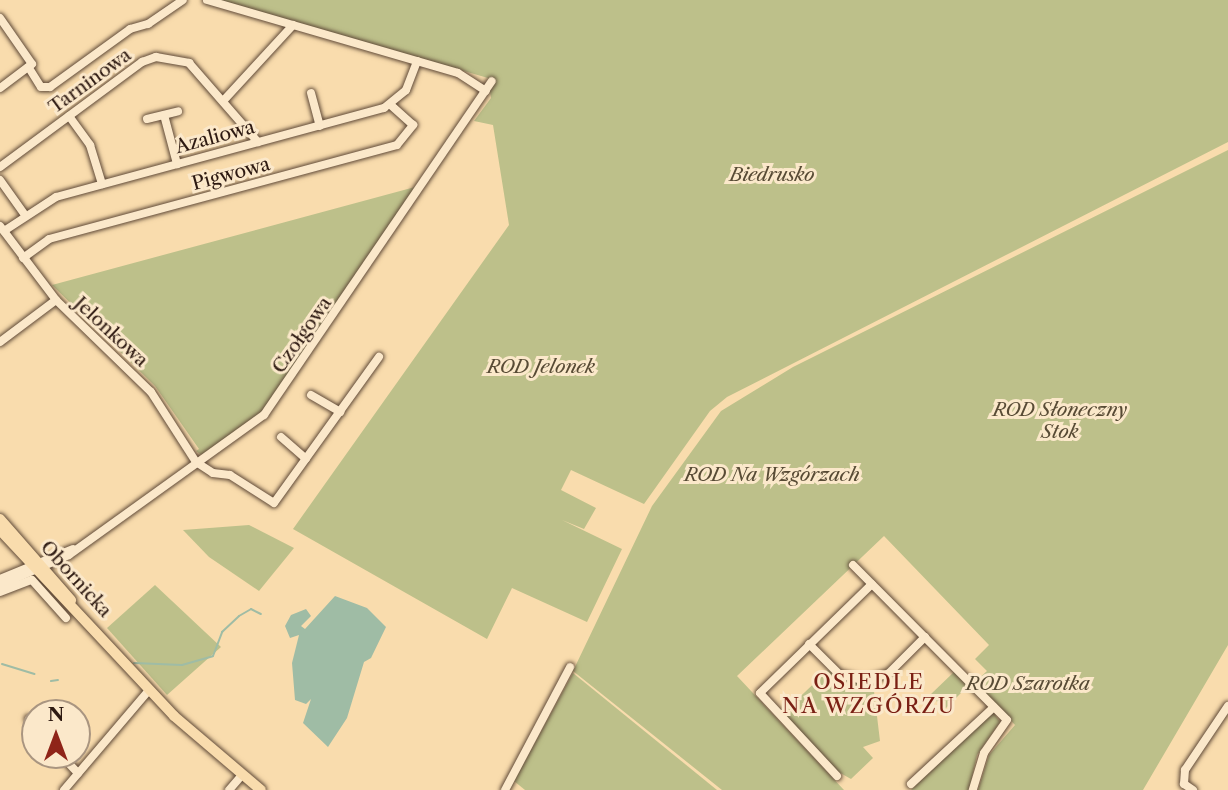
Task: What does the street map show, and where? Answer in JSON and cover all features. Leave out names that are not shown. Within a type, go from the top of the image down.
[{"type":"main road","name":"Obornicka","points":[[0,519],[37,568],[125,663]]},
{"type":"main road","name":"Obornicka","points":[[0,530],[16,549],[54,581],[149,690],[261,790]]},
{"type":"street","points":[[165,0],[171,8]]},
{"type":"street","points":[[0,18],[41,87],[50,87],[130,29],[148,24],[183,0]]},
{"type":"street","points":[[207,0],[458,73],[486,91]]},
{"type":"street","points":[[224,100],[293,25]]},
{"type":"street","name":"Tarninowa","points":[[0,167],[152,58],[189,63],[258,142]]},
{"type":"street","points":[[391,105],[406,90],[417,61]]},
{"type":"street","points":[[0,88],[30,66]]},
{"type":"street","name":"Czołgowa","points":[[37,568],[79,548],[196,462],[230,443],[264,415],[492,81]]},
{"type":"street","points":[[311,93],[320,126]]},
{"type":"street","name":"Azaliowa","points":[[2,229],[56,197],[391,105]]},
{"type":"street","name":"Pigwowa","points":[[23,258],[50,239],[397,145],[413,125],[391,105]]},
{"type":"street","points":[[147,119],[178,111]]},
{"type":"street","points":[[164,115],[177,164]]},
{"type":"street","points":[[69,116],[90,145],[102,184]]},
{"type":"street","points":[[0,180],[25,215]]},
{"type":"street","name":"Jelonkowa","points":[[2,229],[55,300],[143,383],[196,462]]},
{"type":"street","points":[[0,342],[55,300]]},
{"type":"street","points":[[196,462],[213,473],[230,475],[271,503],[379,357]]},
{"type":"street","points":[[311,395],[340,412]]},
{"type":"street","points":[[281,437],[306,459]]},
{"type":"street","name":"Czołgowa","points":[[37,568],[79,548]]},
{"type":"street","points":[[14,572],[19,563],[16,549]]},
{"type":"street","points":[[54,562],[54,581]]},
{"type":"street","points":[[853,565],[1007,720],[984,753],[973,790]]},
{"type":"street","points":[[0,579],[14,572],[37,568]]},
{"type":"street","points":[[0,585],[37,568]]},
{"type":"street","points":[[0,592],[32,580],[66,618]]},
{"type":"street","points":[[838,776],[761,696],[809,644],[872,584]]},
{"type":"street","points":[[809,644],[839,674],[865,681],[889,673],[925,638]]},
{"type":"street","points":[[505,790],[570,667]]},
{"type":"street","points":[[64,790],[149,690]]},
{"type":"street","points":[[1193,790],[1182,778],[1228,706]]},
{"type":"street","points":[[911,784],[994,707]]},
{"type":"street","points":[[74,769],[78,773]]},
{"type":"street","points":[[229,790],[242,775]]},
{"type":"green space","name":"Biedrusko","points":[[219,0],[1228,0],[1228,142],[727,397],[710,411],[644,504],[571,470],[561,490],[596,508],[584,529],[562,520],[622,549],[587,622],[512,588],[487,639],[293,529],[509,225],[493,125],[474,121],[491,98],[488,78]]},
{"type":"green space","name":"ROD Słoneczny Stok","points":[[1228,150],[1228,645],[1143,790],[978,790],[989,755],[1015,725],[975,682],[987,671],[975,659],[989,645],[884,536],[737,676],[844,790],[722,790],[573,671],[652,506],[721,411],[793,367]]},
{"type":"green space","points":[[415,187],[418,190],[262,413],[203,456],[196,451],[199,449],[155,386],[52,285]]},
{"type":"green space","points":[[249,525],[294,548],[259,591],[209,557],[183,530]]},
{"type":"green space","points":[[155,585],[221,647],[167,695],[107,628]]},
{"type":"green space","points":[[828,670],[843,680],[873,683],[880,741],[863,747],[873,758],[851,779],[835,770],[782,714]]},
{"type":"green space","points":[[955,671],[969,685],[945,709],[930,695]]},
{"type":"green space","points":[[573,673],[717,790],[525,790],[514,781]]},
{"type":"green space","name":"ROD Szarotka","points":[[993,712],[1000,722],[977,755],[969,790],[911,790]]},
{"type":"shaded area","points":[[335,596],[367,608],[386,627],[371,658],[364,662],[347,718],[328,747],[303,723],[311,699],[306,704],[295,700],[292,663],[299,635],[290,638],[285,626],[291,615],[306,609],[311,616],[301,626],[305,629]]},
{"type":"waterway","points":[[134,663],[182,665],[213,656],[222,632],[239,616],[251,609],[261,614]]},
{"type":"waterway","points":[[2,664],[35,674]]},
{"type":"waterway","points":[[51,681],[58,680]]},
{"type":"district","name":"OSIEDLE NA WZGÓRZU","points":[[869,694]]},
{"type":"park label","name":"ROD Jelonek","points":[[541,367]]},
{"type":"park label","name":"ROD Na Wzgórzach","points":[[772,475]]}]
